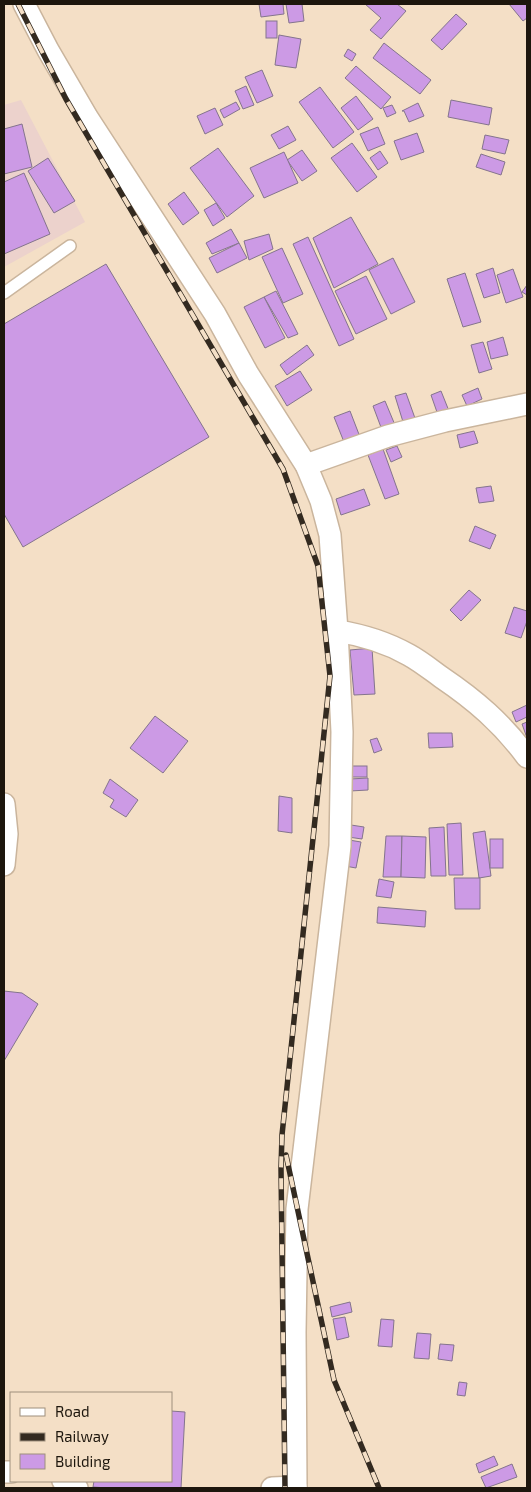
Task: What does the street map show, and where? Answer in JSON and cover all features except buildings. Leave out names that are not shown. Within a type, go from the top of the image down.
[{"type":"street","points":[[24,4],[87,117],[215,314],[248,374],[306,465],[321,501],[330,535],[342,732],[340,846],[297,1209],[294,1332],[296,1488],[272,1488]]},
{"type":"street","points":[[306,465],[388,436],[445,421],[522,405],[527,386]]},
{"type":"street","points":[[337,631],[362,635],[387,643],[411,655],[482,706],[507,731],[527,757]]},
{"type":"street","points":[[4,804],[7,834],[4,865]]},
{"type":"street","points":[[65,1482],[76,1488]]},
{"type":"lane","points":[[4,293],[70,246]]},
{"type":"shaded area","points":[[21,100],[85,222],[4,267],[4,105]]},
{"type":"railway","points":[[18,4],[66,99],[283,469],[318,566],[330,676],[282,1135],[285,1488]]},
{"type":"railway","points":[[286,1155],[334,1380],[379,1488]]}]
